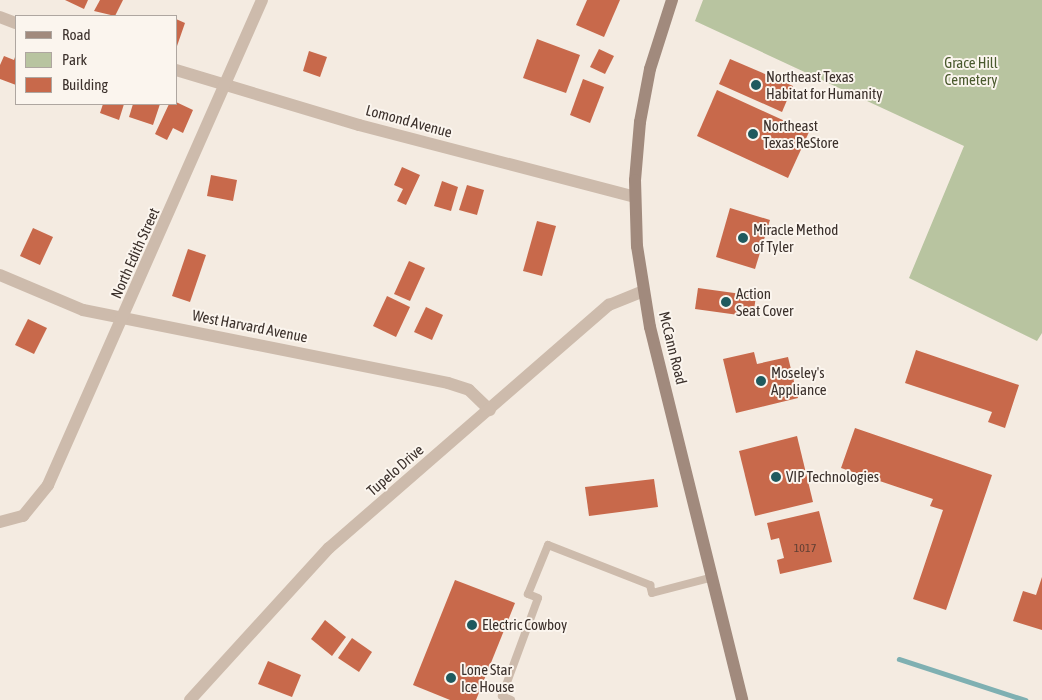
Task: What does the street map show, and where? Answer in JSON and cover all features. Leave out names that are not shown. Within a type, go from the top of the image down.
[{"type":"street","name":"North Edith Street","points":[[0,522],[12,522],[28,512],[48,485],[262,0]]},
{"type":"street","name":"McCann Road","points":[[672,0],[646,88],[635,197],[643,291],[742,700]]},
{"type":"street","points":[[0,17],[15,23]]},
{"type":"street","name":"Lomond Avenue","points":[[178,71],[635,197]]},
{"type":"street","name":"West Harvard Avenue","points":[[0,275],[64,304],[448,383],[469,390],[490,410]]},
{"type":"street","name":"Tupelo Drive","points":[[190,700],[329,548],[609,305],[643,291]]},
{"type":"lane","points":[[511,700],[501,698],[538,598],[528,594],[548,545],[650,585],[652,593],[713,577]]},
{"type":"green space","name":"Grace Hill Cemetery","points":[[703,0],[1042,0],[1042,333],[1037,341],[909,278],[964,146],[695,21]]},
{"type":"building","points":[[65,0],[88,0],[84,9]]},
{"type":"building","points":[[100,0],[123,0],[116,15],[94,11]]},
{"type":"building","points":[[587,0],[620,0],[604,37],[576,25]]},
{"type":"building","points":[[178,20],[185,23],[178,43]]},
{"type":"building","points":[[537,39],[580,55],[566,93],[523,78]]},
{"type":"building","points":[[599,49],[614,56],[605,74],[590,67]]},
{"type":"building","points":[[309,51],[327,57],[320,77],[303,71]]},
{"type":"building","points":[[4,56],[14,60],[15,57],[15,85],[0,79],[0,65]]},
{"type":"building","name":"Northeast Texas Habitat for Humanity","points":[[730,59],[793,86],[782,112],[719,84]]},
{"type":"building","points":[[583,79],[604,87],[590,123],[570,115]]},
{"type":"building","name":"Northeast Texas ReStore","points":[[717,90],[809,132],[788,178],[697,136]]},
{"type":"building","points":[[178,103],[193,110],[183,133],[173,128],[167,140],[155,134],[169,105],[178,105]]},
{"type":"building","points":[[103,105],[124,105],[119,120],[100,113]]},
{"type":"building","points":[[133,105],[160,105],[153,125],[129,117]]},
{"type":"building","points":[[402,167],[420,175],[406,205],[397,201],[403,189],[394,185]]},
{"type":"building","points":[[211,175],[237,180],[233,201],[207,196]]},
{"type":"building","points":[[442,181],[458,187],[451,211],[434,206]]},
{"type":"building","points":[[467,185],[484,190],[477,215],[459,210]]},
{"type":"building","name":"Miracle Method of Tyler","points":[[730,208],[770,220],[755,269],[716,257]]},
{"type":"building","points":[[537,221],[556,226],[542,276],[523,271]]},
{"type":"building","points":[[33,228],[53,237],[40,265],[20,256]]},
{"type":"building","points":[[188,249],[206,255],[190,302],[172,296]]},
{"type":"building","points":[[409,261],[425,268],[410,301],[394,294]]},
{"type":"building","name":"Action Seat Cover","points":[[698,288],[756,296],[753,317],[695,309]]},
{"type":"building","points":[[387,296],[410,307],[396,337],[373,326]]},
{"type":"building","points":[[426,307],[443,315],[432,340],[414,332]]},
{"type":"building","points":[[28,319],[47,328],[34,354],[15,345]]},
{"type":"building","points":[[916,350],[1019,385],[1005,428],[988,422],[992,412],[905,383]]},
{"type":"building","name":"Moseley's Appliance","points":[[754,352],[757,364],[788,357],[798,398],[736,413],[723,359]]},
{"type":"building","points":[[855,428],[992,475],[946,610],[913,599],[943,510],[930,506],[933,499],[841,468]]},
{"type":"building","name":"VIP Technologies","points":[[797,436],[813,502],[755,516],[739,451]]},
{"type":"building","points":[[654,479],[658,507],[589,516],[585,487]]},
{"type":"building","points":[[819,511],[832,562],[780,574],[777,560],[784,558],[779,538],[771,540],[767,523]]},
{"type":"building","points":[[1042,577],[1042,630],[1013,621],[1023,591],[1036,595]]},
{"type":"building","name":"Electric Cowboy","points":[[455,580],[515,603],[476,700],[450,700],[413,685]]},
{"type":"building","points":[[325,620],[346,637],[332,656],[311,639]]},
{"type":"building","points":[[352,638],[372,652],[359,672],[338,658]]},
{"type":"building","points":[[268,661],[301,675],[292,697],[258,684]]},
{"type":"waterway","points":[[899,659],[1025,700]]},
{"type":"place","name":"Northeast Texas Habitat for Humanity","points":[[756,85]]},
{"type":"place","name":"Northeast Texas ReStore","points":[[753,134]]},
{"type":"place","name":"Miracle Method of Tyler","points":[[743,238]]},
{"type":"place","name":"Action Seat Cover","points":[[726,302]]},
{"type":"place","name":"Moseley's Appliance","points":[[761,381]]},
{"type":"place","name":"VIP Technologies","points":[[776,477]]},
{"type":"place","name":"Electric Cowboy","points":[[472,625]]},
{"type":"place","name":"Lone Star Ice House","points":[[451,678]]}]
